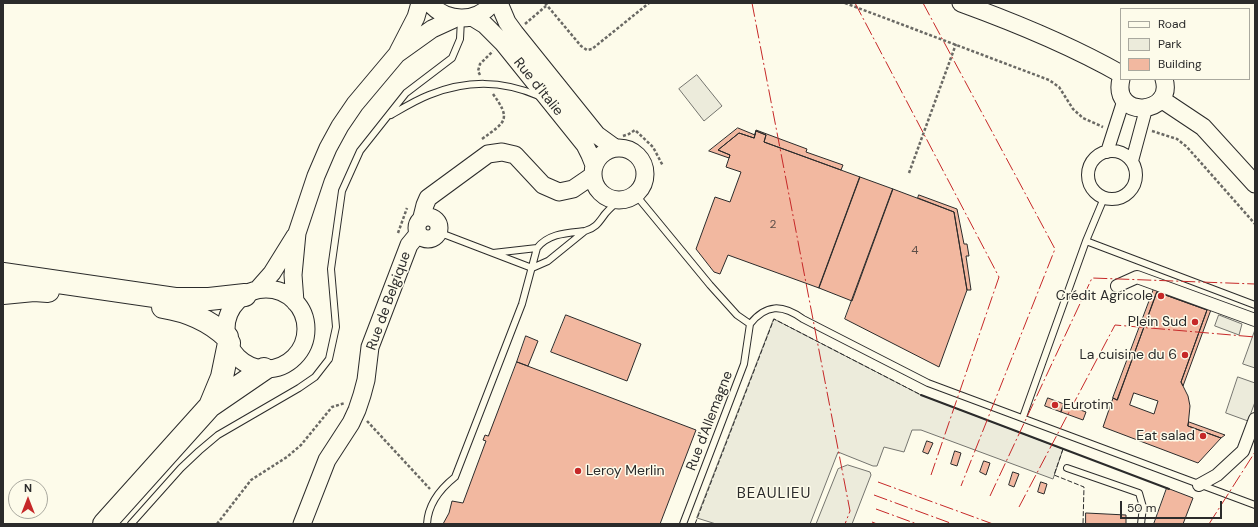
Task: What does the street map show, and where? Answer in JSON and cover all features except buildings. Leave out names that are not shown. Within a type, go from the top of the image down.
[{"type":"highway","points":[[3,274],[175,299],[215,298],[251,293]]},
{"type":"highway","points":[[3,293],[34,290],[52,291],[169,308],[192,314],[211,323],[228,340],[222,377],[210,406]]},
{"type":"highway","points":[[104,524],[210,406],[264,369]]},
{"type":"street","points":[[295,302],[293,276],[297,233],[316,176],[328,148],[340,126],[355,104],[397,54],[416,17],[420,3]]},
{"type":"street","name":"Rue d'Italie","points":[[430,3],[442,14],[463,18],[485,25],[494,33],[585,145],[590,155],[593,170]]},
{"type":"street","points":[[397,54],[432,29],[482,13],[492,3]]},
{"type":"street","name":"Rue d'Italie","points":[[498,3],[507,22],[597,135],[615,148]]},
{"type":"street","points":[[961,3],[1017,23],[1082,53],[1120,73]]},
{"type":"street","points":[[1121,80],[1121,94],[1124,99],[1134,107],[1146,109],[1154,106],[1161,99],[1164,92],[1164,80]]},
{"type":"street","points":[[1107,152],[1124,99]]},
{"type":"street","points":[[1161,99],[1203,127],[1255,184]]},
{"type":"street","points":[[1132,161],[1146,109]]},
{"type":"street","points":[[422,218],[430,217],[437,221],[439,228],[438,232],[430,239],[423,239],[416,230],[417,223],[422,218],[428,198],[488,154],[502,152],[515,155],[543,185],[559,192],[573,188],[593,170],[602,153],[615,148],[622,148],[630,150],[641,160],[644,166],[644,182],[636,194],[619,200],[609,198],[601,194],[595,185],[593,170]]},
{"type":"street","points":[[1114,151],[1127,156],[1132,161],[1135,168],[1135,183],[1126,195],[1112,199],[1104,198],[1093,189],[1088,176],[1089,169],[1096,158],[1107,152],[1114,151]]},
{"type":"street","points":[[251,293],[270,289],[284,293],[295,302],[302,311],[306,322],[306,334],[303,346],[287,363],[276,368],[264,369],[250,365],[237,356],[228,340],[226,325],[230,313],[236,303],[251,293],[272,273],[297,233]]},
{"type":"street","name":"Rue de Belgique","points":[[302,524],[327,460],[348,429],[357,410],[366,380],[370,347],[409,245],[418,234]]},
{"type":"street","points":[[1117,286],[1137,277],[1255,320]]},
{"type":"street","points":[[1199,485],[1217,475],[1243,451],[1255,419]]},
{"type":"lane","points":[[131,524],[199,450],[218,435],[299,388],[315,377],[329,359],[336,327],[331,269],[342,190],[360,151],[406,93],[452,58],[460,39],[463,18]]},
{"type":"lane","points":[[388,117],[428,96],[454,87],[485,83],[517,88],[548,100]]},
{"type":"lane","points":[[636,194],[710,285],[737,315],[750,324],[756,316],[765,311],[780,308],[791,311],[802,319],[928,383],[1023,417],[1255,505]]},
{"type":"lane","points":[[1023,417],[1086,241],[1104,198]]},
{"type":"lane","points":[[427,524],[430,509],[436,496],[444,485],[455,477],[522,304],[537,248],[552,236],[592,229],[619,200]]},
{"type":"lane","points":[[438,232],[532,268],[548,261],[585,231]]},
{"type":"lane","points":[[1086,241],[1255,305]]},
{"type":"lane","points":[[492,253],[537,248]]},
{"type":"lane","name":"Rue d'Allemagne","points":[[683,524],[744,364],[750,324]]},
{"type":"lane","points":[[1067,468],[1140,493],[1143,507],[1141,524]]},
{"type":"path","points":[[545,3],[581,46],[586,50],[592,50],[649,3]]},
{"type":"path","points":[[845,3],[1049,80],[1059,87],[1073,109],[1083,118],[1114,131]]},
{"type":"path","points":[[909,173],[956,44]]},
{"type":"path","points":[[1141,127],[1177,139],[1187,147],[1255,224]]},
{"type":"path","points":[[217,524],[251,480],[287,457],[302,445],[332,407],[344,403],[357,410],[436,496]]},
{"type":"green space","points":[[697,75],[722,106],[704,121],[679,89]]},
{"type":"green space","points":[[1219,315],[1242,324],[1239,335],[1215,326]]},
{"type":"green space","points":[[774,319],[921,395],[1063,449],[1053,479],[921,430],[912,430],[904,452],[884,447],[877,466],[873,466],[838,452],[810,524],[716,524],[697,518]]},
{"type":"green space","points":[[1255,330],[1255,368],[1243,364]]},
{"type":"green space","points":[[1238,377],[1255,383],[1255,402],[1248,421],[1226,413]]},
{"type":"green space","points":[[848,465],[870,472],[871,475],[852,524],[816,524],[838,469]]},
{"type":"fence","points":[[695,524],[774,319],[921,395]]},
{"type":"fence","points":[[1063,449],[1054,475],[1084,487],[1083,524]]},
{"type":"wall","points":[[921,395],[1169,489]]},
{"type":"power","points":[[752,3],[850,511],[845,524]]},
{"type":"power","points":[[855,3],[999,277],[931,475]]},
{"type":"power","points":[[923,3],[1055,249],[961,486]]},
{"type":"power","points":[[990,496],[1092,278],[1255,284]]},
{"type":"power","points":[[1019,507],[1115,325],[1255,337]]},
{"type":"power","points":[[1209,524],[1255,452]]},
{"type":"power","points":[[878,482],[993,524]]},
{"type":"power","points":[[874,495],[953,524]]},
{"type":"power","points":[[876,509],[917,524]]},
{"type":"power","points":[[872,522],[877,524]]},
{"type":"place","name":"Crédit Agricole","points":[[1161,296]]},
{"type":"place","name":"Plein Sud","points":[[1195,322]]},
{"type":"place","name":"La cuisine du 6","points":[[1185,355]]},
{"type":"place","name":"Eurotim","points":[[1055,405]]},
{"type":"place","name":"Eat salad","points":[[1203,436]]},
{"type":"place","name":"Leroy Merlin","points":[[578,471]]},
{"type":"district","name":"BEAULIEU","points":[[774,494]]}]
